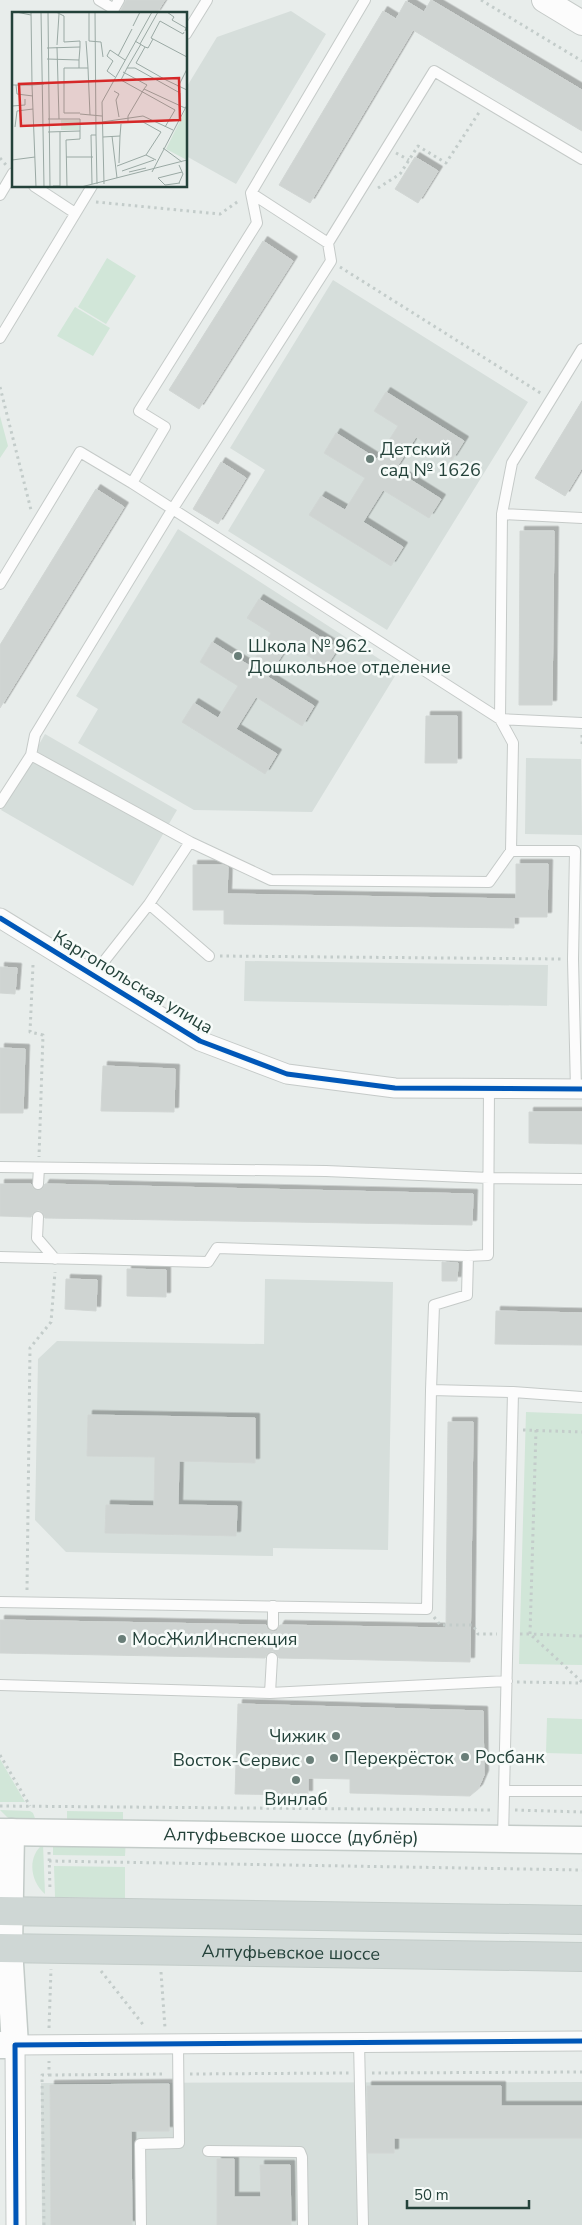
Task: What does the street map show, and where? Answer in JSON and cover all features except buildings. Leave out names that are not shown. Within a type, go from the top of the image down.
[{"type":"main road","name":"Алтуфьевское шоссе (дублёр)","points":[[6,1832],[582,1840]]},
{"type":"main road","points":[[6,1832],[4,1911],[8,2045]]},
{"type":"main road","points":[[4,1911],[582,1920]]},
{"type":"main road","name":"Алтуфьевское шоссе","points":[[5,1948],[582,1958]]},
{"type":"street","points":[[544,0],[582,23]]},
{"type":"street","name":"Каргопольская улица","points":[[0,918],[94,974],[200,1041],[287,1074],[395,1088],[579,1090]]},
{"type":"street","points":[[16,2225],[8,2045],[582,2041]]},
{"type":"lane","points":[[99,0],[112,12],[120,0]]},
{"type":"lane","points":[[188,31],[207,0]]},
{"type":"lane","points":[[132,483],[165,427],[139,411],[257,224],[251,193],[365,0]]},
{"type":"lane","points":[[0,804],[31,755],[35,735],[172,510],[331,261],[328,243],[434,71],[582,159]]},
{"type":"lane","points":[[0,195],[12,176]]},
{"type":"lane","points":[[37,188],[75,213]]},
{"type":"lane","points":[[0,338],[91,188]]},
{"type":"lane","points":[[251,193],[328,243]]},
{"type":"lane","points":[[31,755],[190,842],[271,880],[489,882],[511,851],[513,743],[500,719],[502,514],[512,463],[582,349]]},
{"type":"lane","points":[[0,584],[80,452],[132,483],[500,719],[582,723]]},
{"type":"lane","points":[[502,514],[582,518]]},
{"type":"lane","points":[[94,974],[149,904],[190,842]]},
{"type":"lane","points":[[511,851],[575,851],[573,959],[579,1090]]},
{"type":"lane","points":[[149,904],[209,956]]},
{"type":"lane","points":[[0,1257],[208,1262],[217,1248],[488,1256],[490,1088]]},
{"type":"lane","points":[[0,1167],[326,1171],[489,1178],[582,1179]]},
{"type":"lane","points":[[38,1184],[39,1168]]},
{"type":"lane","points":[[38,1218],[37,1238],[56,1259]]},
{"type":"lane","points":[[0,1602],[427,1609],[434,1305],[467,1295],[468,1256]]},
{"type":"lane","points":[[431,1390],[513,1392],[582,1397]]},
{"type":"lane","points":[[504,1838],[513,1392]]},
{"type":"lane","points":[[273,1606],[273,1625]]},
{"type":"lane","points":[[270,1693],[272,1658]]},
{"type":"lane","points":[[0,1685],[270,1693],[507,1682]]},
{"type":"lane","points":[[504,1790],[582,1791]]},
{"type":"lane","points":[[359,2042],[363,2225]]},
{"type":"lane","points":[[141,2225],[140,2144],[179,2144],[178,2074],[167,2043]]},
{"type":"lane","points":[[208,2151],[300,2152],[302,2157],[303,2225]]},
{"type":"path","points":[[481,0],[582,61]]},
{"type":"path","points":[[354,202],[400,174],[418,146],[446,163],[486,102]]},
{"type":"path","points":[[83,200],[220,214],[251,193]]},
{"type":"path","points":[[331,261],[551,400]]},
{"type":"path","points":[[0,387],[35,526]]},
{"type":"path","points":[[209,956],[573,959]]},
{"type":"path","points":[[33,965],[30,1032],[43,1035],[39,1168]]},
{"type":"path","points":[[27,1602],[30,1348],[51,1322],[56,1259]]},
{"type":"path","points":[[582,1432],[536,1430],[530,1634],[582,1683]]},
{"type":"path","points":[[427,1609],[440,1625],[473,1626],[478,1634],[582,1636]]},
{"type":"path","points":[[507,1682],[582,1683]]},
{"type":"path","points":[[0,1755],[30,1807]]},
{"type":"path","points":[[0,1806],[582,1812]]},
{"type":"path","points":[[48,1851],[50,1896]]},
{"type":"path","points":[[49,1861],[582,1870]]},
{"type":"path","points":[[49,2033],[51,1966]]},
{"type":"path","points":[[100,1970],[167,2043]]},
{"type":"path","points":[[161,1971],[167,2043]]},
{"type":"path","points":[[49,2061],[49,2075]]},
{"type":"path","points":[[44,2225],[42,2075],[582,2072]]},
{"type":"shaded area","points":[[291,11],[326,34],[236,184],[188,157],[188,85],[217,37]]},
{"type":"shaded area","name":"Детский сад № 1626","points":[[333,280],[528,402],[387,630],[228,531],[265,470],[230,448]]},
{"type":"shaded area","name":"Школа № 962. Дошкольное отделение","points":[[178,529],[398,671],[312,812],[194,810],[78,743],[98,709],[76,696]]},
{"type":"shaded area","points":[[45,734],[177,810],[133,886],[1,810]]},
{"type":"shaded area","points":[[526,758],[581,759],[582,835],[525,834]]},
{"type":"shaded area","points":[[245,961],[548,965],[547,1006],[244,1001]]},
{"type":"shaded area","points":[[265,1279],[393,1282],[388,1550],[273,1548],[273,1556],[66,1552],[35,1520],[38,1359],[57,1341],[264,1344]]},
{"type":"shaded area","points":[[582,2082],[582,2225],[42,2225],[41,2083]]},
{"type":"green space","points":[[107,258],[136,276],[106,324],[78,307]]},
{"type":"green space","points":[[75,307],[110,328],[93,356],[57,336]]},
{"type":"green space","points":[[0,416],[8,446],[0,458]]},
{"type":"green space","points":[[526,1412],[582,1414],[582,1665],[519,1664]]},
{"type":"green space","points":[[547,1718],[582,1719],[582,1754],[546,1753]]},
{"type":"green space","points":[[0,1759],[25,1802],[0,1802]]},
{"type":"green space","points":[[0,1810],[30,1811],[33,1813],[36,1821],[10,1820]]},
{"type":"green space","points":[[67,1811],[123,1812],[123,1822],[67,1821]]},
{"type":"green space","points":[[53,1839],[126,1839],[125,1856],[53,1855]]},
{"type":"green space","points":[[43,1844],[45,1894],[36,1883],[32,1869],[34,1855]]},
{"type":"green space","points":[[54,1866],[125,1867],[125,1898],[55,1897]]},
{"type":"cycle path","points":[[0,918],[200,1041],[287,1074],[395,1088],[582,1089]]},
{"type":"cycle path","points":[[16,2225],[15,2045],[582,2041]]},
{"type":"place","name":"Детский сад № 1626","points":[[370,459]]},
{"type":"place","name":"Школа № 962. Дошкольное отделение","points":[[238,656]]},
{"type":"place","name":"МосЖилИнспекция","points":[[122,1639]]},
{"type":"place","name":"Чижик","points":[[336,1736]]},
{"type":"place","name":"Росбанк","points":[[465,1757]]},
{"type":"place","name":"Перекрёсток","points":[[334,1758]]},
{"type":"place","name":"Восток-Сервис","points":[[310,1760]]},
{"type":"place","name":"Винлаб","points":[[296,1780]]}]
